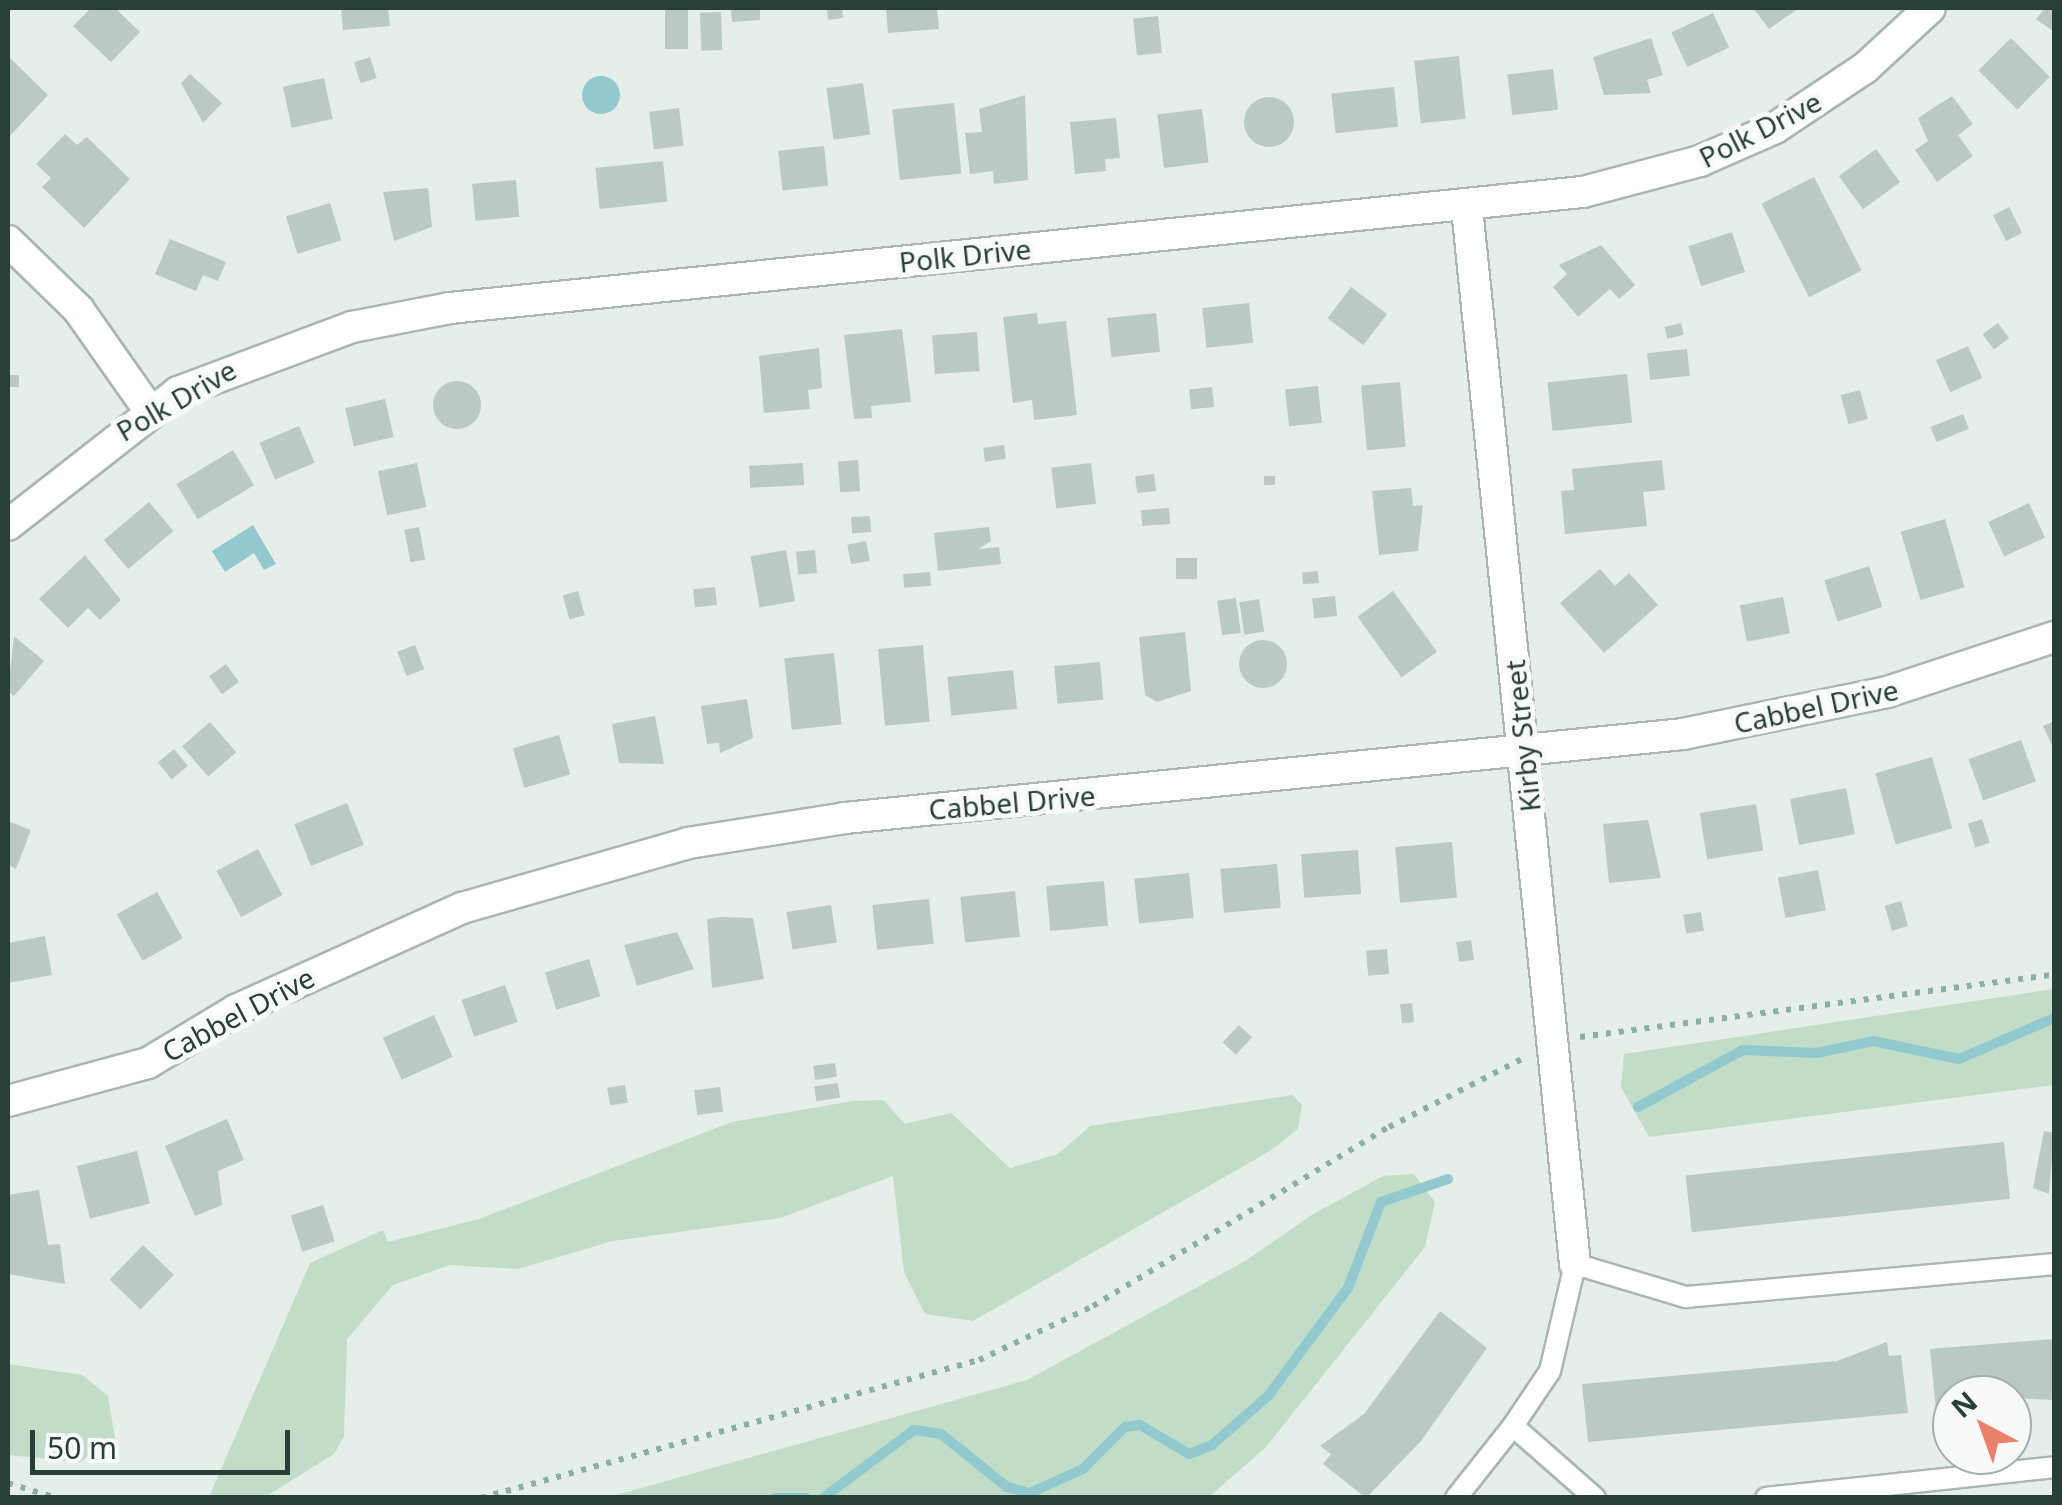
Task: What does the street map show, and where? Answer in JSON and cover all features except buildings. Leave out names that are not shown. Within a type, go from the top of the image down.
[{"type":"street","name":"Polk Drive","points":[[8,525],[148,410],[275,349],[450,308],[1467,208],[1618,184],[1737,146],[1844,84],[1930,8]]},
{"type":"street","name":"Kirby Street","points":[[1467,208],[1575,1264]]},
{"type":"street","points":[[8,241],[78,309],[148,410]]},
{"type":"street","name":"Cabbel Drive","points":[[8,1100],[148,1063],[312,973],[462,908],[688,843],[844,818],[1760,721],[1921,683],[2054,637]]},
{"type":"lane","points":[[1575,1264],[1686,1297],[2054,1264]]},
{"type":"lane","name":"Kirby Street","points":[[1456,1498],[1514,1426],[1550,1371],[1575,1264]]},
{"type":"lane","points":[[1514,1426],[1596,1498]]},
{"type":"lane","points":[[1766,1498],[2054,1467]]},
{"type":"path","points":[[480,1498],[979,1360],[1093,1306],[1389,1127],[1554,1047],[1591,1034],[2054,974]]},
{"type":"path","points":[[8,1483],[56,1498]]},
{"type":"green space","points":[[2054,989],[2054,1085],[1649,1137],[1621,1087],[1624,1054]]},
{"type":"green space","points":[[1292,1095],[1302,1105],[1298,1129],[1270,1151],[973,1321],[925,1314],[904,1272],[893,1176],[780,1218],[613,1241],[518,1269],[450,1265],[393,1285],[347,1339],[344,1436],[334,1454],[265,1497],[209,1497],[310,1263],[383,1230],[388,1242],[479,1219],[732,1122],[853,1101],[883,1100],[905,1124],[951,1113],[1010,1168],[1058,1154],[1090,1126]]},
{"type":"green space","points":[[1414,1174],[1435,1202],[1425,1247],[1266,1447],[1209,1497],[609,1497],[1027,1380],[1247,1260],[1313,1214],[1383,1176]]},
{"type":"green space","points":[[8,1364],[82,1375],[108,1396],[115,1438],[80,1462],[8,1455]]},
{"type":"water","points":[[601,76],[614,82],[620,95],[614,108],[601,114],[588,108],[582,95],[588,82]]},
{"type":"water","points":[[253,525],[276,564],[264,570],[254,553],[225,572],[212,551]]},
{"type":"waterway","points":[[1638,1107],[1743,1050],[1817,1053],[1873,1041],[1959,1059],[2054,1018]]},
{"type":"waterway","points":[[823,1498],[914,1430],[941,1434],[1007,1487],[1030,1493],[1083,1469],[1125,1427],[1140,1425],[1189,1454],[1212,1445],[1268,1396],[1348,1288],[1381,1202],[1448,1179]]},
{"type":"waterway","points":[[775,1498],[806,1498]]}]
